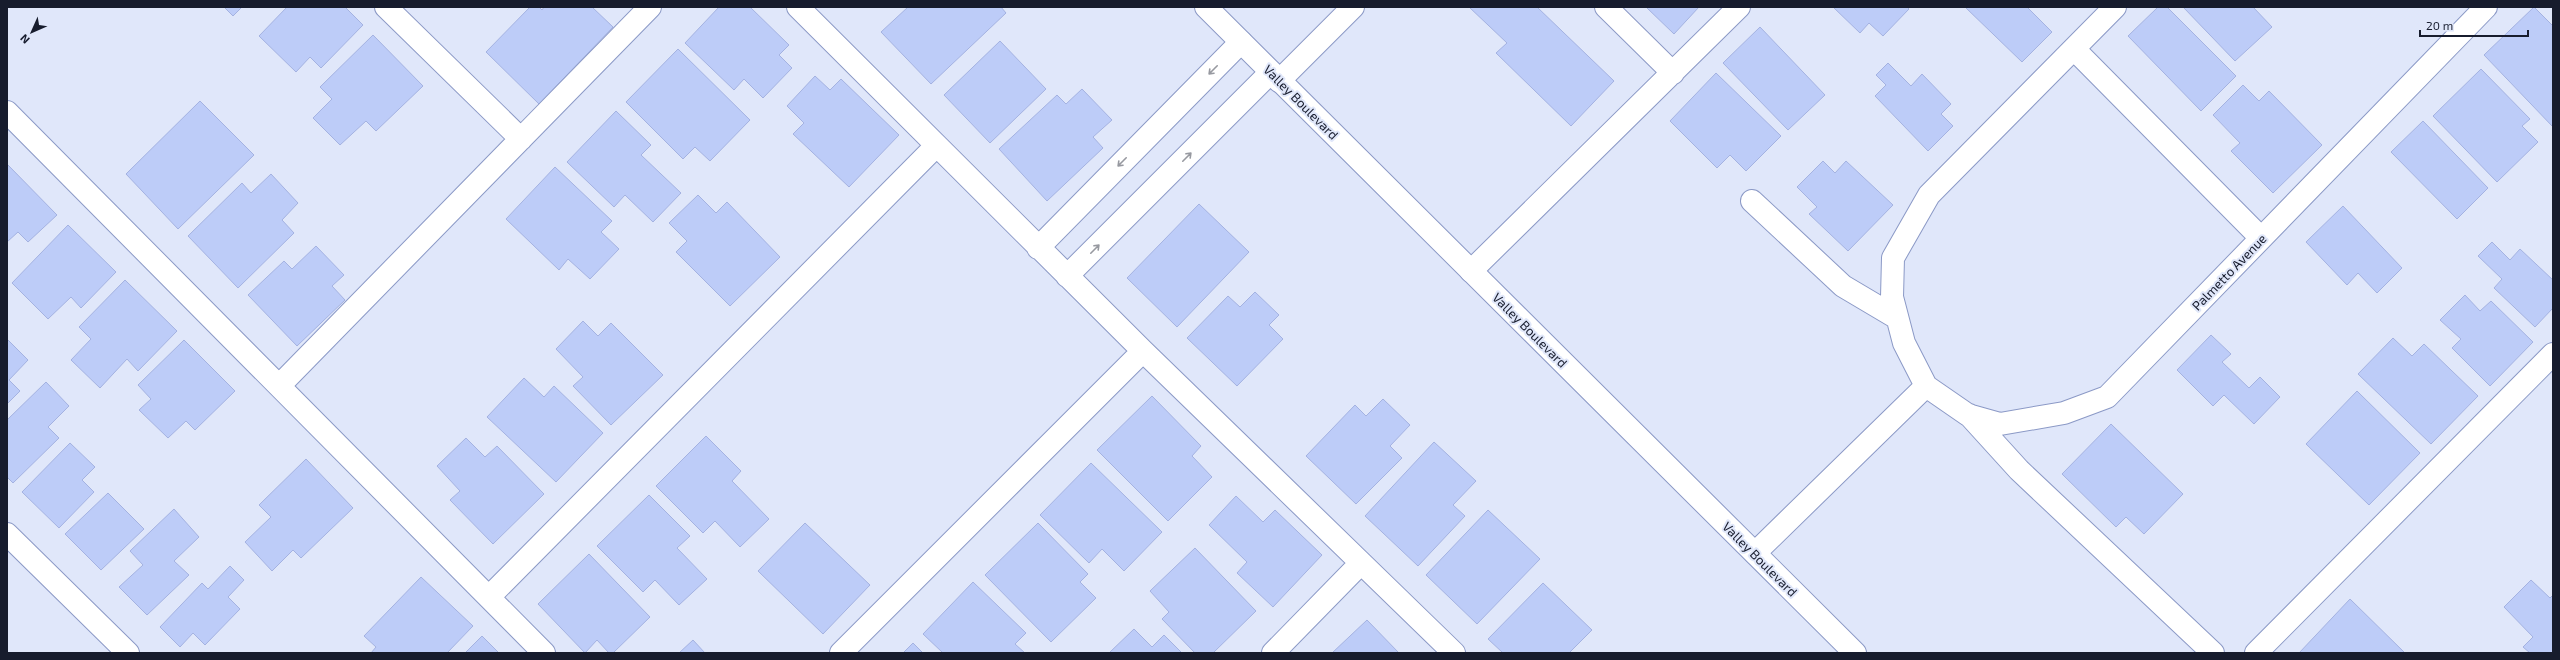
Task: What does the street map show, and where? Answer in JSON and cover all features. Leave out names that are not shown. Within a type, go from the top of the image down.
[{"type":"main road","points":[[386,7],[521,139]]},
{"type":"main road","points":[[279,386],[650,7]]},
{"type":"main road","points":[[798,7],[1038,248],[1454,653]]},
{"type":"main road","name":"Valley Boulevard","points":[[1206,7],[1855,653]]},
{"type":"main road","points":[[1067,276],[1275,76],[1354,7]]},
{"type":"main road","points":[[1606,7],[1673,73]]},
{"type":"main road","points":[[1471,271],[1739,7]]},
{"type":"main road","points":[[1755,553],[1926,386],[1904,343],[1892,297],[1893,258],[1929,195],[2115,7]]},
{"type":"main road","name":"Palmetto Avenue","points":[[1926,386],[1968,414],[2000,424],[2064,414],[2106,397],[2486,7]]},
{"type":"main road","points":[[1038,248],[1241,42]]},
{"type":"main road","points":[[2074,49],[2261,238]]},
{"type":"main road","points":[[7,112],[544,653]]},
{"type":"main road","points":[[489,597],[936,146]]},
{"type":"main road","points":[[1752,201],[1843,286],[1897,318]]},
{"type":"main road","points":[[841,653],[1143,351]]},
{"type":"main road","points":[[2256,653],[2553,354]]},
{"type":"main road","points":[[1968,414],[2019,470],[2213,653]]},
{"type":"main road","points":[[9,541],[128,653]]},
{"type":"main road","points":[[1273,653],[1361,563]]},
{"type":"building","points":[[224,7],[242,7],[233,16]]},
{"type":"building","points":[[287,7],[345,7],[363,25],[321,68],[310,57],[296,72],[259,36]]},
{"type":"building","points":[[530,7],[539,7],[542,10],[544,7],[592,7],[613,27],[539,104],[486,52]]},
{"type":"building","points":[[719,7],[750,7],[789,45],[779,55],[792,68],[763,98],[744,79],[734,90],[685,43]]},
{"type":"building","points":[[908,7],[1001,7],[1006,13],[931,84],[881,32]]},
{"type":"building","points":[[1469,7],[1537,7],[1614,81],[1571,126],[1496,53],[1507,43]]},
{"type":"building","points":[[1646,7],[1699,7],[1674,34]]},
{"type":"building","points":[[1833,7],[1907,7],[1909,9],[1883,36],[1869,23],[1860,33]]},
{"type":"building","points":[[1965,7],[2027,7],[2052,32],[2022,62]]},
{"type":"building","points":[[2158,7],[2167,7],[2236,76],[2201,111],[2128,36]]},
{"type":"building","points":[[2183,7],[2253,7],[2272,27],[2235,61]]},
{"type":"building","points":[[2534,7],[2553,26],[2553,127],[2484,55]]},
{"type":"building","points":[[1760,27],[1825,95],[1788,130],[1723,63]]},
{"type":"building","points":[[373,35],[423,86],[376,131],[366,121],[340,145],[313,118],[332,99],[320,87]]},
{"type":"building","points":[[1000,41],[1046,89],[990,143],[944,95]]},
{"type":"building","points":[[678,49],[750,120],[710,161],[695,147],[683,159],[626,102]]},
{"type":"building","points":[[1888,63],[1911,86],[1922,74],[1951,104],[1941,114],[1953,126],[1928,151],[1875,96],[1886,85],[1876,75]]},
{"type":"building","points":[[2481,69],[2530,119],[2522,126],[2538,142],[2497,182],[2433,116]]},
{"type":"building","points":[[1716,73],[1781,136],[1746,171],[1730,155],[1717,168],[1670,121]]},
{"type":"building","points":[[815,76],[830,90],[841,79],[899,135],[849,187],[793,134],[804,123],[787,106]]},
{"type":"building","points":[[2243,85],[2259,101],[2269,91],[2322,145],[2273,193],[2231,151],[2240,143],[2213,115]]},
{"type":"building","points":[[1082,89],[1112,120],[1093,137],[1103,148],[1047,201],[999,149],[1057,95],[1066,104]]},
{"type":"building","points":[[200,101],[254,155],[178,229],[126,174]]},
{"type":"building","points":[[616,111],[651,145],[641,155],[681,193],[653,222],[625,195],[614,207],[567,162]]},
{"type":"building","points":[[2423,121],[2488,188],[2457,219],[2391,152]]},
{"type":"building","points":[[1823,161],[1835,173],[1846,161],[1893,205],[1848,251],[1809,214],[1817,207],[1797,187]]},
{"type":"building","points":[[7,164],[57,215],[28,242],[18,232],[7,242]]},
{"type":"building","points":[[555,167],[612,221],[601,232],[619,249],[590,279],[568,259],[559,270],[506,219]]},
{"type":"building","points":[[271,174],[298,203],[282,220],[294,233],[238,288],[188,236],[242,183],[251,193]]},
{"type":"building","points":[[698,195],[716,213],[727,202],[780,257],[730,306],[676,252],[687,241],[669,223]]},
{"type":"building","points":[[1199,204],[1249,252],[1177,327],[1127,278]]},
{"type":"building","points":[[2343,206],[2402,268],[2377,293],[2358,273],[2347,285],[2306,242]]},
{"type":"building","points":[[68,225],[116,272],[81,308],[71,297],[48,319],[12,283]]},
{"type":"building","points":[[2492,242],[2510,260],[2520,249],[2553,280],[2553,308],[2535,327],[2494,288],[2502,279],[2478,256]]},
{"type":"building","points":[[316,246],[344,275],[332,286],[345,300],[297,346],[248,295],[284,261],[292,269]]},
{"type":"building","points":[[125,280],[177,331],[138,371],[127,359],[100,388],[71,360],[91,339],[79,327]]},
{"type":"building","points":[[1255,292],[1279,315],[1269,325],[1283,339],[1237,386],[1187,338],[1228,296],[1240,307]]},
{"type":"building","points":[[2465,295],[2480,311],[2491,301],[2533,342],[2490,386],[2452,348],[2461,339],[2440,320]]},
{"type":"building","points":[[583,321],[598,336],[611,323],[663,375],[611,425],[573,386],[583,377],[556,349]]},
{"type":"building","points":[[2211,335],[2231,354],[2222,362],[2249,388],[2260,377],[2280,397],[2254,424],[2224,395],[2213,406],[2177,370]]},
{"type":"building","points":[[2393,338],[2412,356],[2424,344],[2478,396],[2431,444],[2358,374]]},
{"type":"building","points":[[7,339],[28,360],[9,380],[20,391],[7,404]]},
{"type":"building","points":[[184,340],[235,391],[195,430],[186,421],[168,438],[139,410],[151,399],[138,385]]},
{"type":"building","points":[[524,378],[544,397],[554,386],[603,433],[556,482],[487,417]]},
{"type":"building","points":[[46,382],[69,406],[48,427],[59,438],[13,483],[7,477],[7,420]]},
{"type":"building","points":[[2357,391],[2420,453],[2369,505],[2306,444]]},
{"type":"building","points":[[1152,396],[1201,446],[1192,456],[1212,477],[1168,521],[1097,450]]},
{"type":"building","points":[[1383,399],[1410,425],[1390,446],[1402,458],[1356,504],[1306,456],[1355,405],[1366,416]]},
{"type":"building","points":[[2111,424],[2183,494],[2144,534],[2126,517],[2116,527],[2062,474]]},
{"type":"building","points":[[706,436],[741,471],[732,481],[769,519],[740,547],[715,521],[703,533],[656,486]]},
{"type":"building","points":[[466,438],[485,457],[497,446],[544,494],[493,544],[450,500],[460,491],[437,466]]},
{"type":"building","points":[[1434,442],[1476,481],[1453,505],[1465,516],[1418,566],[1365,516]]},
{"type":"building","points":[[70,443],[95,467],[82,480],[94,492],[59,528],[22,492]]},
{"type":"building","points":[[306,459],[353,508],[301,558],[293,550],[272,571],[245,542],[271,517],[259,505]]},
{"type":"building","points":[[1091,463],[1162,532],[1124,571],[1102,549],[1089,563],[1040,515]]},
{"type":"building","points":[[108,493],[144,529],[101,570],[65,534]]},
{"type":"building","points":[[649,495],[690,536],[677,548],[707,579],[679,605],[655,580],[643,592],[597,546]]},
{"type":"building","points":[[1236,496],[1263,522],[1275,510],[1322,555],[1273,607],[1237,573],[1247,562],[1209,525]]},
{"type":"building","points":[[174,509],[199,537],[174,561],[189,575],[147,615],[119,587],[143,565],[130,551]]},
{"type":"building","points":[[1488,510],[1540,559],[1477,624],[1426,575]]},
{"type":"building","points":[[805,523],[870,585],[823,634],[758,571]]},
{"type":"building","points":[[1038,523],[1088,574],[1080,582],[1096,598],[1051,642],[985,575]]},
{"type":"building","points":[[1195,548],[1256,611],[1213,653],[1195,653],[1162,619],[1169,612],[1150,591]]},
{"type":"building","points":[[589,554],[650,617],[613,653],[609,653],[597,640],[585,653],[538,604]]},
{"type":"building","points":[[230,566],[244,580],[228,597],[240,609],[205,645],[193,633],[180,647],[160,627],[202,583],[208,589]]},
{"type":"building","points":[[421,577],[473,626],[447,653],[371,653],[376,647],[364,636]]},
{"type":"building","points":[[2531,580],[2550,598],[2553,595],[2553,653],[2530,653],[2523,647],[2533,637],[2504,607]]},
{"type":"building","points":[[973,582],[1026,633],[1015,644],[1025,653],[943,653],[923,634]]},
{"type":"building","points":[[1543,583],[1592,630],[1569,653],[1503,653],[1488,639]]},
{"type":"building","points":[[2350,599],[2405,653],[2299,653]]},
{"type":"building","points":[[1367,620],[1399,653],[1332,653]]},
{"type":"building","points":[[1134,629],[1152,647],[1164,635],[1182,653],[1109,653]]},
{"type":"building","points":[[482,636],[499,653],[465,653]]},
{"type":"building","points":[[693,640],[705,653],[679,653]]},
{"type":"building","points":[[913,643],[923,653],[903,653]]}]
